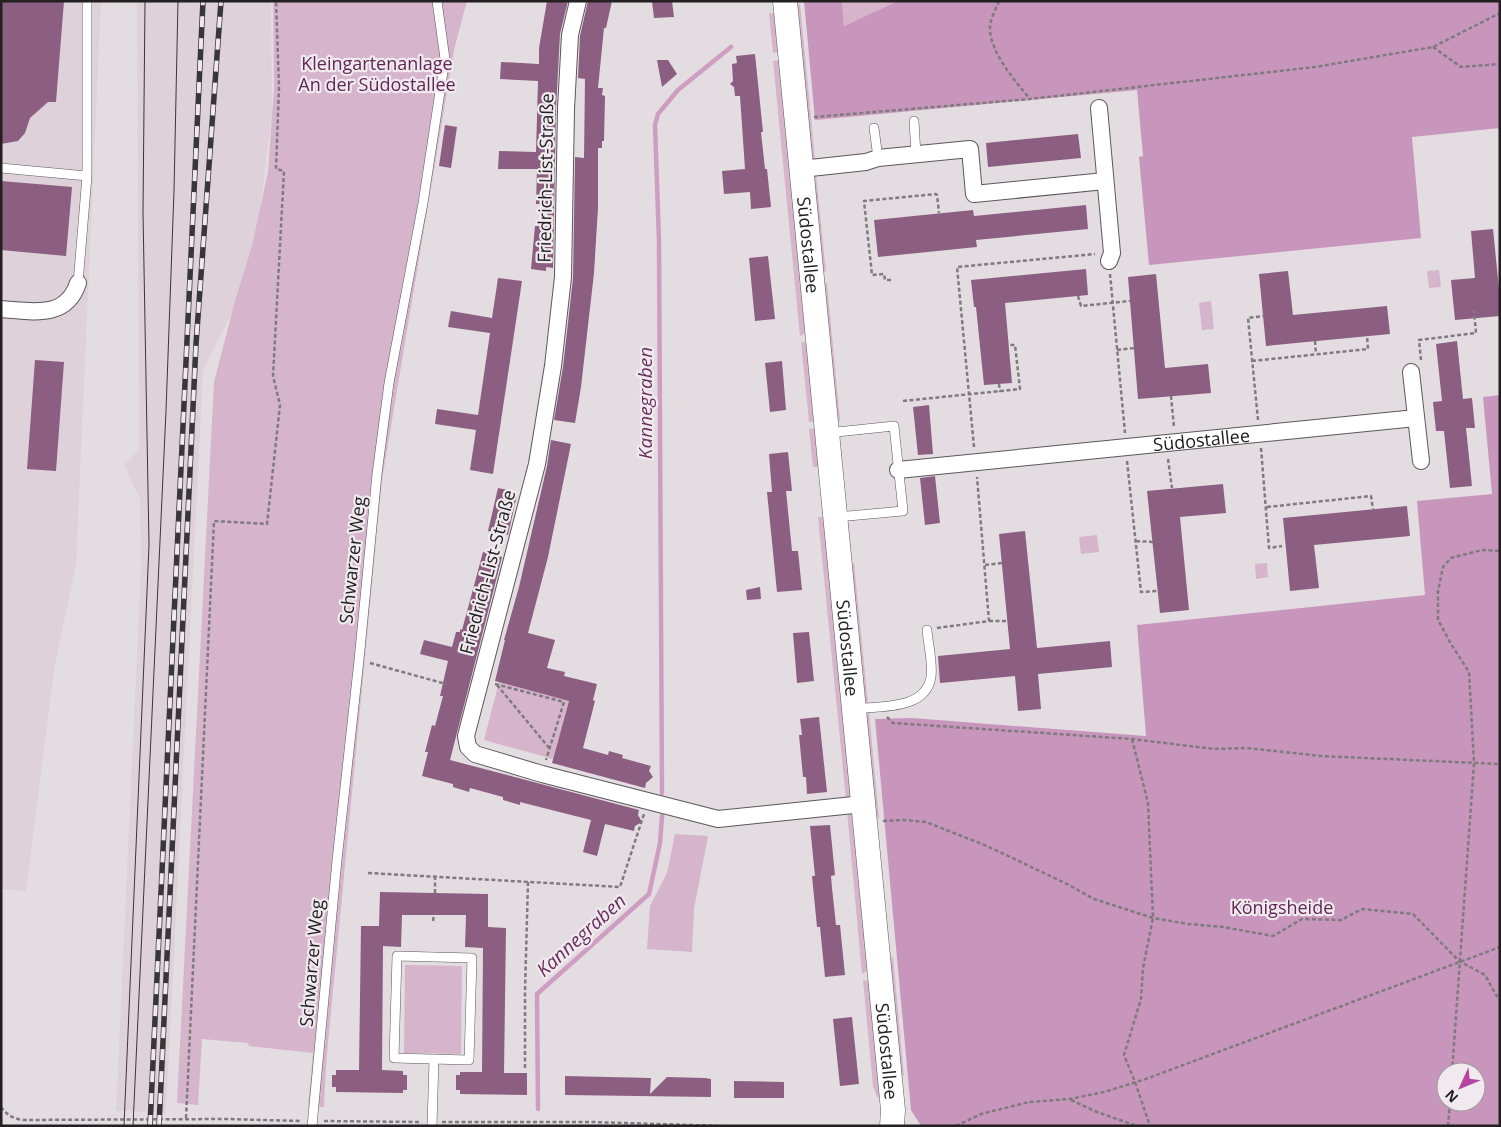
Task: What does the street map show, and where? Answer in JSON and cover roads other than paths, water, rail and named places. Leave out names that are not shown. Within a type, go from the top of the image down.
[{"type":"street","name":"Friedrich-List-Straße","points":[[578,1],[570,35],[566,109],[563,277],[553,366],[537,464],[466,736],[468,747],[474,754],[542,774],[718,818],[863,804]]},
{"type":"street","name":"Südostallee","points":[[785,1],[854,709],[892,1126]]},
{"type":"street","points":[[1099,108],[1110,257]]},
{"type":"street","points":[[801,169],[866,162],[878,158],[970,149],[974,194],[1105,181]]},
{"type":"street","points":[[1,309],[37,312],[51,311],[63,305],[71,298],[78,284]]},
{"type":"street","points":[[1416,370],[1416,418],[1421,461]]},
{"type":"street","name":"Südostallee","points":[[898,470],[1416,418]]},
{"type":"lane","points":[[78,284],[87,176],[87,1]]},
{"type":"lane","name":"Schwarzer Weg","points":[[312,1123],[377,474],[389,383],[423,203],[445,59],[437,1]]},
{"type":"lane","points":[[914,121],[916,155]]},
{"type":"lane","points":[[874,128],[878,158]]},
{"type":"lane","points":[[1,168],[87,176]]},
{"type":"lane","points":[[827,433],[894,426],[903,511],[835,517]]},
{"type":"lane","points":[[854,709],[910,702],[919,698],[926,691],[931,677],[927,630]]},
{"type":"lane","points":[[397,956],[472,958],[469,1060],[434,1059],[394,1058],[397,956]]},
{"type":"lane","points":[[432,1124],[434,1059]]},
{"type":"waterway","name":"Kannegraben","points":[[662,793],[659,242],[655,125],[658,114],[678,90],[731,47]]},
{"type":"waterway","name":"Kannegraben","points":[[538,1109],[537,994],[649,894],[660,843],[662,816]]},
{"type":"tram line","points":[[124,1126],[149,545],[143,212],[145,1]]},
{"type":"tram line","points":[[133,1126],[166,411],[174,191],[178,1]]},
{"type":"railway","points":[[150,1126],[203,1]]},
{"type":"railway","points":[[159,1126],[196,344],[221,1]]},
{"type":"park label","name":"Kleingartenanlage An der Südostallee","points":[[377,73]]},
{"type":"park label","name":"Königsheide","points":[[1282,907]]}]
